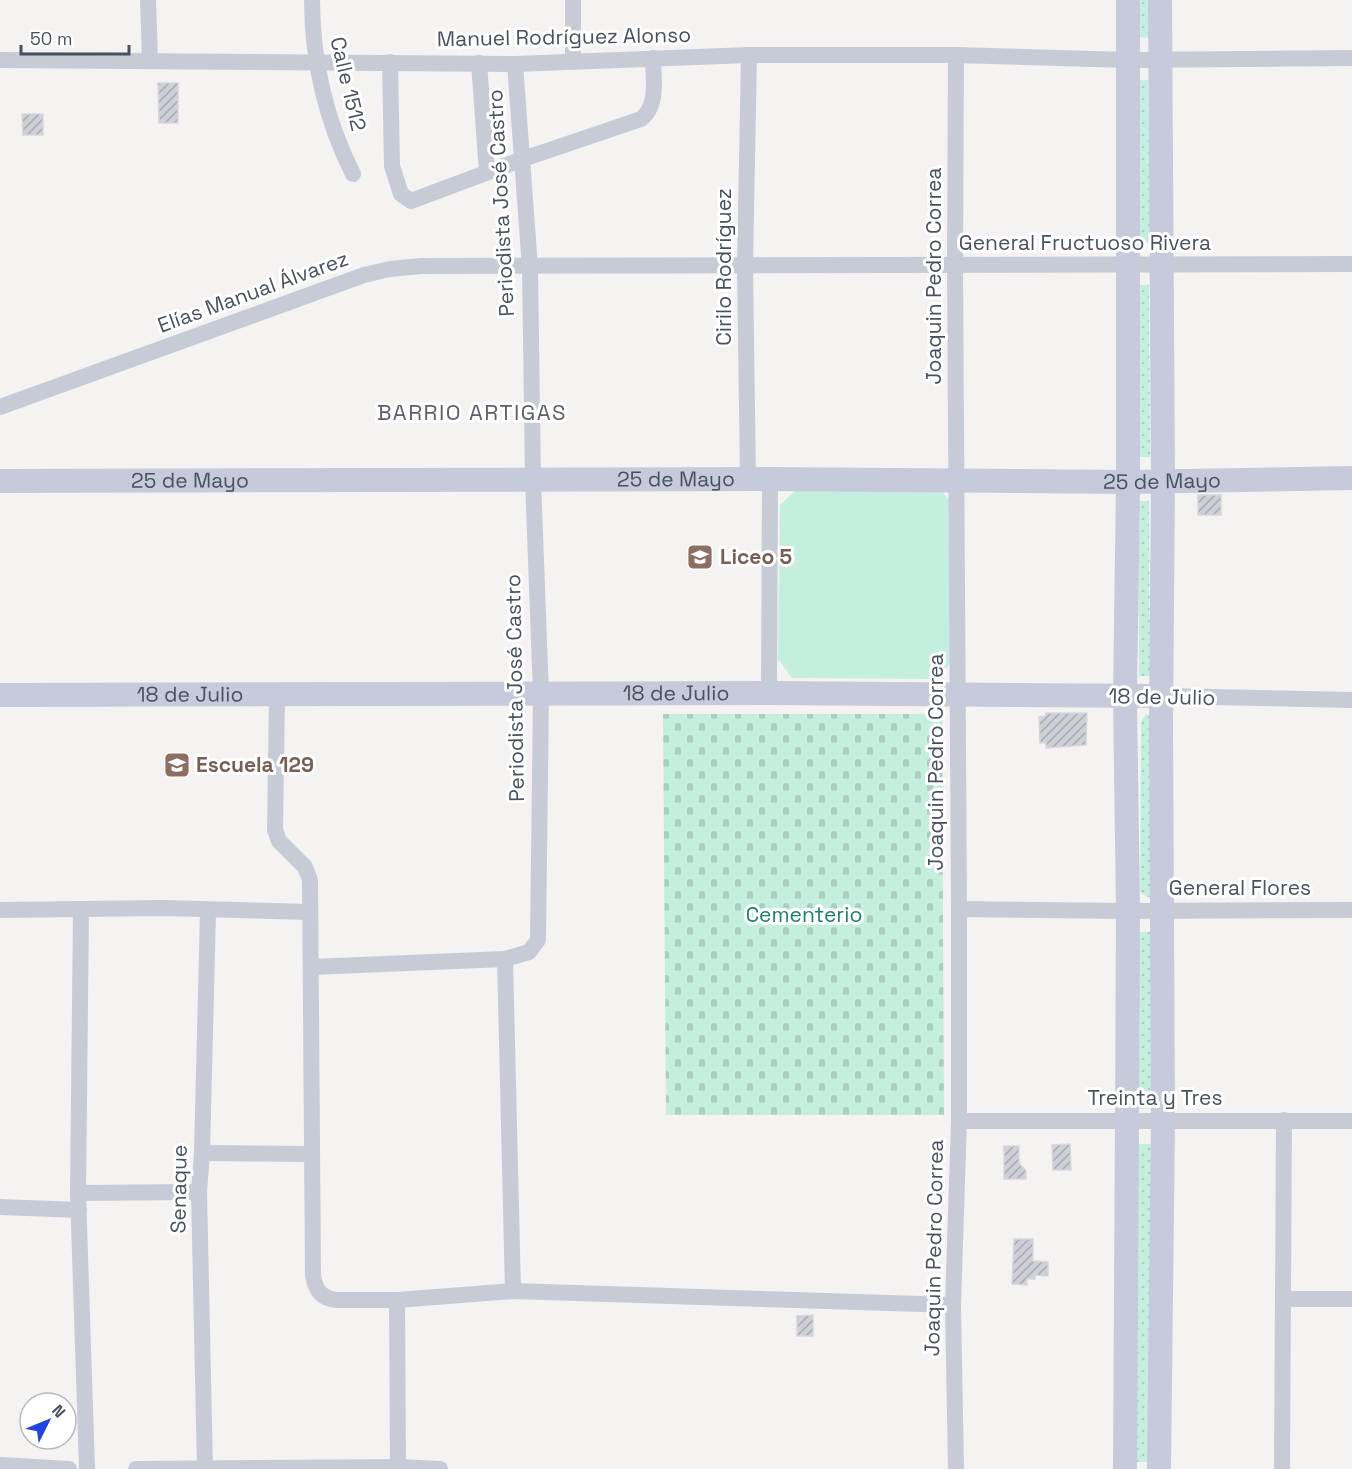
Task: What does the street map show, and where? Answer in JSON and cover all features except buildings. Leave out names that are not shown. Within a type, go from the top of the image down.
[{"type":"street","points":[[148,0],[150,61]]},
{"type":"street","name":"Calle 1512","points":[[312,0],[316,61],[323,93],[341,151],[353,174]]},
{"type":"street","points":[[573,0],[573,60]]},
{"type":"street","points":[[1125,1469],[1128,1121],[1125,697],[1128,482],[1128,0]]},
{"type":"street","points":[[1159,1469],[1163,1121],[1160,0]]},
{"type":"street","name":"Manuel Rodríguez Alonso","points":[[0,60],[515,63],[749,55],[956,55],[1128,60],[1352,58]]},
{"type":"street","name":"Cirilo Rodríguez","points":[[749,55],[745,266],[759,479],[769,693]]},
{"type":"street","name":"Joaquin Pedro Correa","points":[[956,55],[959,909],[958,1121],[953,1305],[956,1469]]},
{"type":"street","points":[[390,62],[392,166],[401,194],[411,201],[523,159],[641,119],[647,115],[653,104],[653,58]]},
{"type":"street","points":[[479,63],[487,172]]},
{"type":"street","name":"Periodista José Castro","points":[[311,967],[505,959],[530,952],[538,940],[541,694],[533,480],[530,267],[515,63]]},
{"type":"street","name":"General Fructuoso Rivera","points":[[530,267],[1352,264]]},
{"type":"street","name":"Elías Manual Álvarez","points":[[0,407],[364,275],[390,269],[421,266],[530,267]]},
{"type":"street","name":"25 de Mayo","points":[[0,481],[759,479],[1128,482],[1352,478]]},
{"type":"street","name":"18 de Julio","points":[[0,695],[769,693],[1352,700]]},
{"type":"street","points":[[277,696],[275,830],[279,841],[305,867],[310,880],[313,1275],[315,1286],[320,1293],[329,1299],[397,1300],[513,1291],[953,1305]]},
{"type":"street","points":[[0,910],[163,908],[310,912]]},
{"type":"street","points":[[81,909],[79,1202],[87,1469]]},
{"type":"street","name":"General Flores","points":[[959,909],[1352,910]]},
{"type":"street","name":"Senaque","points":[[205,1468],[199,1192],[208,910]]},
{"type":"street","points":[[505,959],[513,1291]]},
{"type":"street","points":[[1282,1469],[1284,1120]]},
{"type":"street","name":"Treinta y Tres","points":[[958,1121],[1352,1121]]},
{"type":"street","points":[[202,1153],[311,1154]]},
{"type":"street","points":[[0,1207],[199,1192]]},
{"type":"street","points":[[1283,1299],[1352,1299]]},
{"type":"street","points":[[397,1300],[398,1468]]},
{"type":"street","points":[[0,1465],[69,1469]]},
{"type":"street","points":[[136,1469],[440,1469]]},
{"type":"green space","points":[[1139,0],[1149,0],[1149,38],[1139,37]]},
{"type":"green space","points":[[1136,80],[1148,80],[1150,243],[1139,243]]},
{"type":"green space","points":[[1137,285],[1149,285],[1150,457],[1139,457]]},
{"type":"green space","points":[[796,490],[941,490],[951,503],[950,663],[939,679],[792,678],[778,659],[780,505]]},
{"type":"green space","points":[[1138,501],[1149,501],[1150,676],[1139,676]]},
{"type":"green space","name":"Cementerio","points":[[663,714],[942,714],[944,1115],[666,1115]]},
{"type":"green space","points":[[1146,714],[1153,717],[1152,897],[1142,894],[1140,890],[1141,722]]},
{"type":"green space","points":[[1139,932],[1154,932],[1154,1109],[1139,1109]]},
{"type":"green space","points":[[1138,1144],[1153,1144],[1152,1462],[1136,1462]]},
{"type":"place","name":"Liceo 5","points":[[700,557]]},
{"type":"place","name":"Escuela 129","points":[[177,765]]},
{"type":"district","name":"BARRIO ARTIGAS","points":[[472,412]]}]
